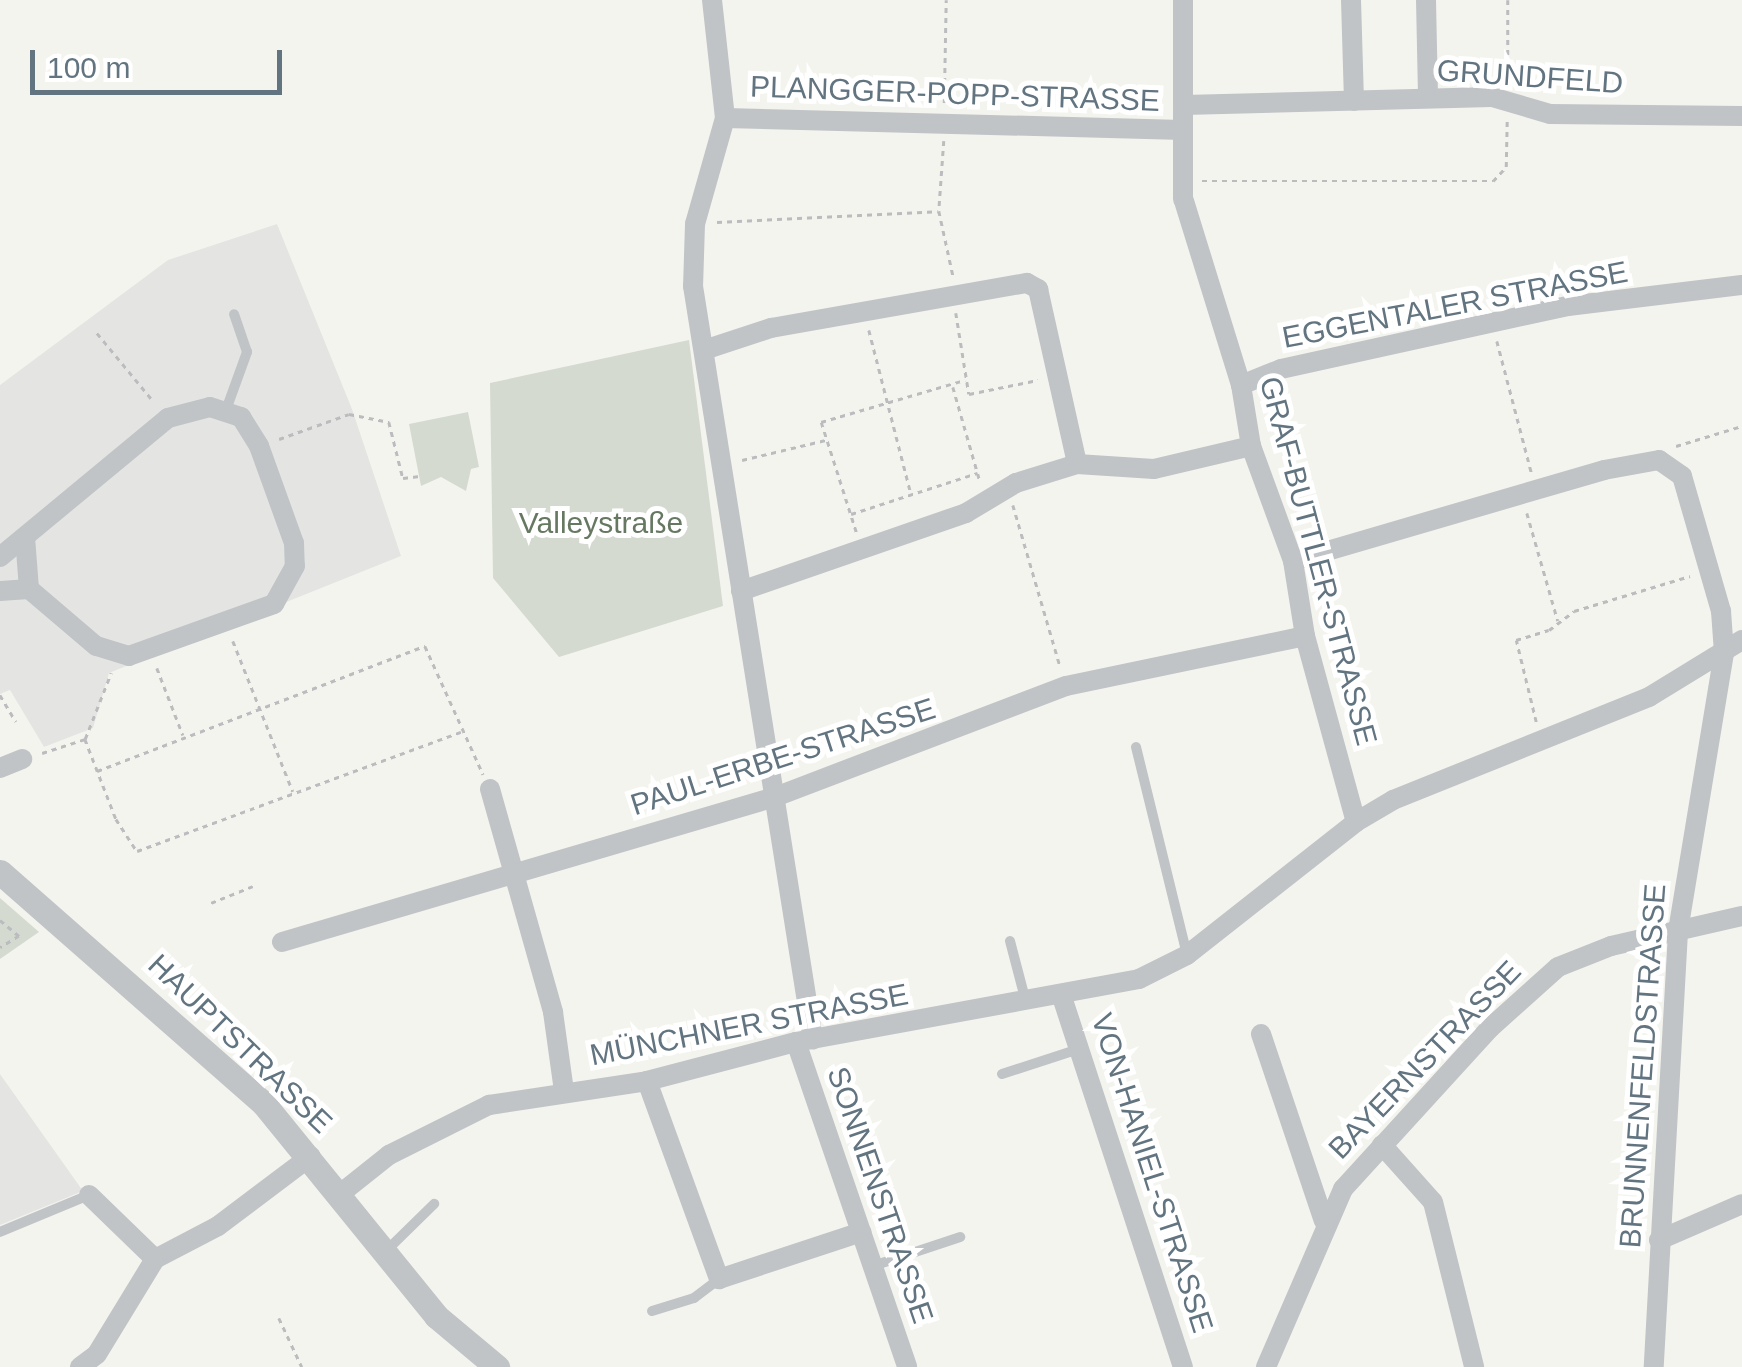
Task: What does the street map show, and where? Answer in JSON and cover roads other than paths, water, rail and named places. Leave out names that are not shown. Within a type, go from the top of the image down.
[{"type":"street","points":[[712,0],[725,118],[696,224],[693,286],[726,464],[741,592],[776,797],[805,1040]]},
{"type":"street","name":"GRAF-BUTTLER-STRASSE","points":[[1184,0],[1183,194],[1241,385],[1251,446],[1293,561],[1305,636],[1356,822]]},
{"type":"street","points":[[1351,0],[1354,102]]},
{"type":"street","points":[[1426,0],[1428,98]]},
{"type":"street","name":"GRUNDFELD","points":[[1184,105],[1508,99],[1550,114],[1742,116]]},
{"type":"street","name":"PLANGGER-POPP-STRASSE","points":[[725,118],[1183,130]]},
{"type":"street","points":[[704,350],[864,310],[954,292],[1027,283],[1038,289],[1077,464]]},
{"type":"street","name":"EGGENTALER STRASSE","points":[[1241,385],[1281,369],[1568,306],[1742,285]]},
{"type":"street","points":[[0,557],[168,418],[188,409],[226,410],[241,417],[259,446],[294,542],[295,566],[274,604],[151,652],[113,656],[30,589],[0,591]]},
{"type":"street","points":[[741,592],[966,512],[1008,489],[1077,464],[1154,469],[1251,446]]},
{"type":"street","name":"BRUNNENFELDSTRASSE","points":[[1293,561],[1659,460],[1682,476],[1711,569],[1724,653],[1678,932],[1654,1367]]},
{"type":"street","points":[[25,537],[30,589]]},
{"type":"street","name":"PAUL-ERBE-STRASSE","points":[[282,942],[776,797],[1066,686],[1305,636]]},
{"type":"street","name":"MÜNCHNER STRASSE","points":[[340,1194],[435,1128],[490,1105],[647,1081],[805,1040],[1062,997],[1139,979],[1187,955],[1356,822],[1393,800],[1650,697],[1742,640]]},
{"type":"street","points":[[0,768],[22,759]]},
{"type":"street","points":[[490,789],[553,1012],[564,1091]]},
{"type":"street","name":"HAUPTSTRASSE","points":[[0,872],[256,1096],[310,1156],[436,1316],[497,1367]]},
{"type":"street","name":"BAYERNSTRASSE","points":[[1266,1367],[1324,1222],[1430,1090],[1558,967],[1742,916]]},
{"type":"street","name":"VON-HANIEL-STRASSE","points":[[1062,997],[1082,1048],[1182,1367]]},
{"type":"street","points":[[1262,1034],[1324,1222]]},
{"type":"street","name":"SONNENSTRASSE","points":[[805,1040],[861,1232],[907,1367]]},
{"type":"street","points":[[647,1081],[719,1280],[861,1232]]},
{"type":"street","points":[[1382,1145],[1433,1202],[1474,1367]]},
{"type":"street","points":[[80,1367],[97,1354],[155,1259],[218,1226],[310,1156]]},
{"type":"street","points":[[89,1195],[155,1259]]},
{"type":"street","points":[[1659,1240],[1742,1204]]},
{"type":"lane","points":[[226,410],[248,352],[234,314]]},
{"type":"lane","points":[[1136,747],[1187,955]]},
{"type":"lane","points":[[1010,941],[1026,1003]]},
{"type":"lane","points":[[1002,1074],[1082,1048]]},
{"type":"lane","points":[[0,1232],[89,1195]]},
{"type":"lane","points":[[384,1252],[434,1204]]},
{"type":"lane","points":[[873,1266],[960,1238]]},
{"type":"lane","points":[[652,1311],[694,1298],[719,1280]]},
{"type":"park label","name":"Valleystraße","points":[[601,523]]}]
